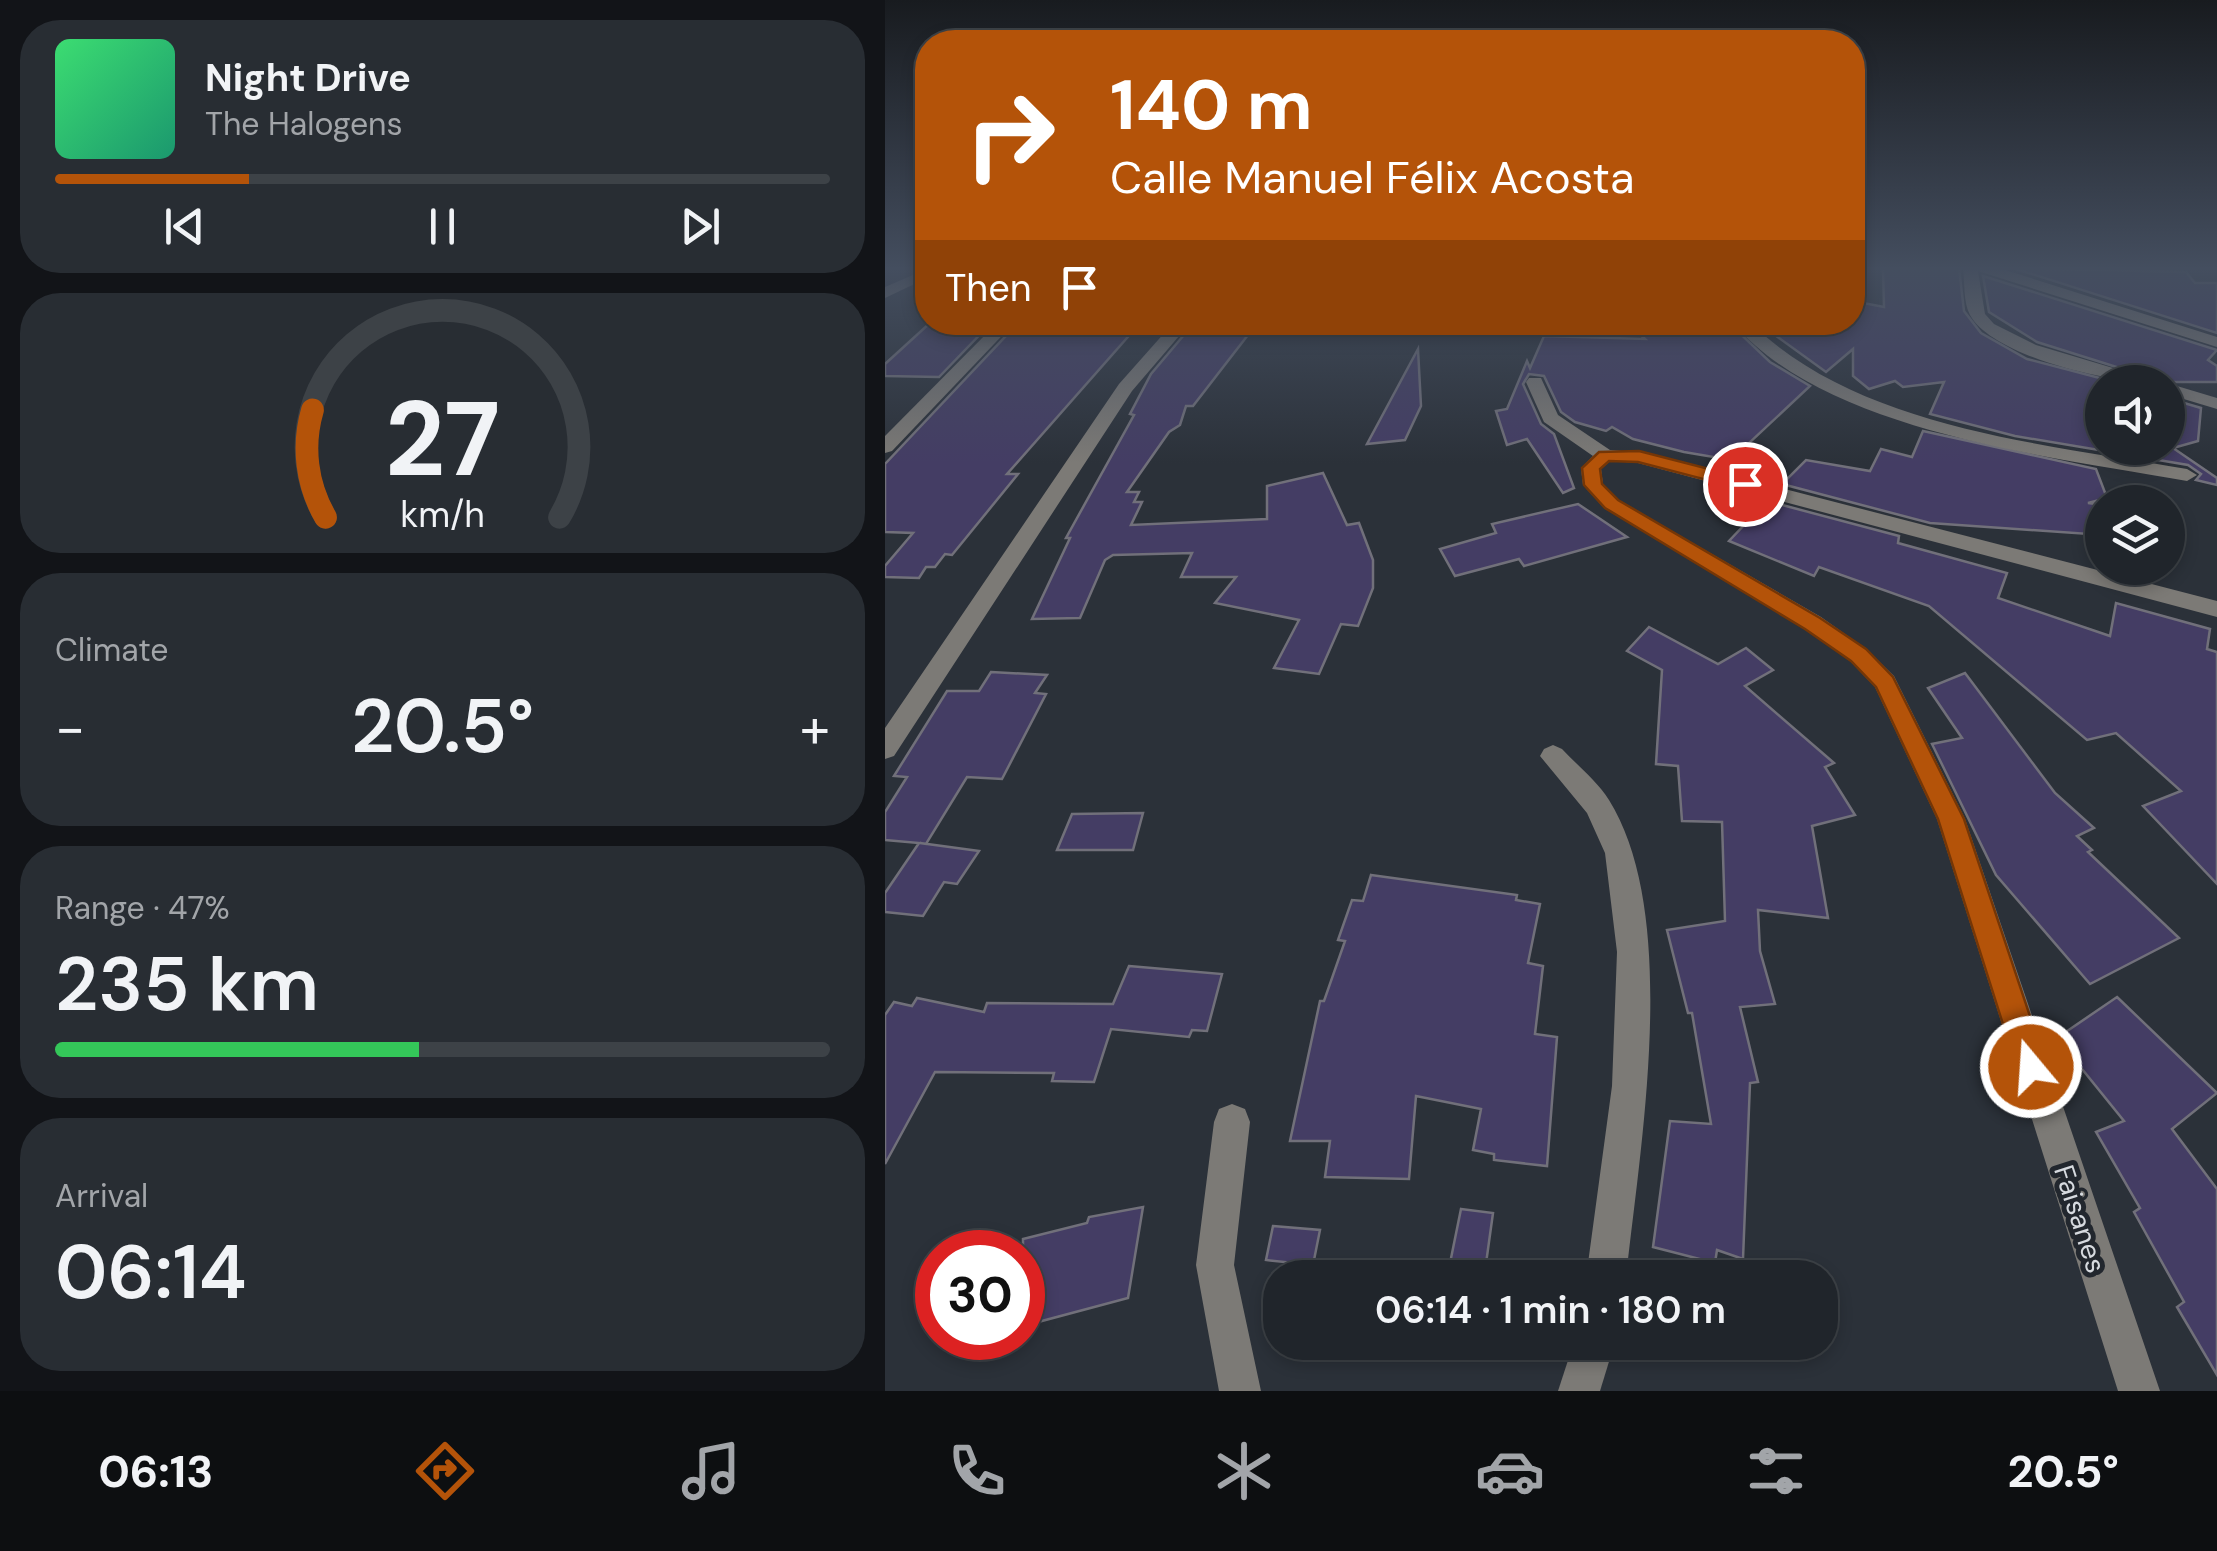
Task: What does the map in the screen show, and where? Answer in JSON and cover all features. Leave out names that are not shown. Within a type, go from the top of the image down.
[{"type":"street","points":[[1995,333],[2024,346],[2091,365]]},
{"type":"street","points":[[2188,333],[2217,342]]},
{"type":"street","points":[[885,447],[994,335]]},
{"type":"street","points":[[885,749],[1125,388],[1172,335]]},
{"type":"street","points":[[1749,335],[1757,346],[1804,378],[1854,401],[2035,447],[2187,475]]},
{"type":"street","points":[[1535,382],[1549,418],[1605,455],[1639,456],[2217,609]]},
{"type":"street","points":[[2185,394],[2217,404]]},
{"type":"street","name":"Faisanes","points":[[1605,455],[1591,468],[1593,485],[1611,504],[1813,624],[1858,655],[1885,682],[1951,819],[2139,1391]]},
{"type":"street","points":[[1553,756],[1597,806],[1619,852],[1633,952],[1629,1086],[1607,1260]]},
{"type":"street","points":[[1231,1122],[1215,1265],[1240,1391]]},
{"type":"street","points":[[1579,1391],[1589,1360]]},
{"type":"building","points":[[1981,333],[2027,359],[2085,374],[2085,448],[2015,436],[1930,414],[1944,382],[1903,387],[1895,381],[1869,389],[1853,376],[1853,349],[1826,372],[1775,335]]},
{"type":"building","points":[[2022,333],[2163,333],[2217,350],[2208,360],[2217,366],[2217,382],[2185,382],[2185,365],[2110,365],[2037,342]]},
{"type":"building","points":[[917,335],[979,335],[939,377],[885,376],[885,364]]},
{"type":"building","points":[[1007,335],[1130,335],[1007,474],[1018,474],[952,555],[945,554],[935,567],[926,567],[919,578],[885,577],[885,566],[913,533],[885,532],[885,464]]},
{"type":"building","points":[[1184,335],[1248,335],[1193,406],[1186,406],[1180,425],[1169,432],[1127,492],[1139,492],[1134,502],[1142,502],[1131,525],[1267,519],[1267,486],[1323,473],[1347,525],[1359,523],[1373,560],[1373,588],[1358,626],[1341,624],[1319,674],[1274,668],[1299,620],[1215,603],[1236,577],[1181,577],[1192,553],[1113,555],[1105,560],[1080,618],[1032,619],[1070,538],[1066,538],[1134,415],[1130,414],[1151,374]]},
{"type":"building","points":[[1641,335],[1742,335],[1770,362],[1810,386],[1731,460],[1633,439],[1612,427],[1606,431],[1575,422],[1561,412],[1544,376],[1529,374],[1523,384],[1541,424],[1554,434],[1574,488],[1563,493],[1527,439],[1507,445],[1496,411],[1507,409],[1527,361],[1530,368],[1544,336],[1645,339]]},
{"type":"building","points":[[1418,349],[1421,406],[1405,440],[1367,444]]},
{"type":"building","points":[[2185,403],[2201,408],[2198,441],[2185,445]]},
{"type":"building","points":[[1923,431],[2096,469],[2102,485],[2085,485],[2085,534],[1930,523],[1782,484],[1806,460],[1870,471],[1881,449],[1912,457]]},
{"type":"building","points":[[2185,456],[2217,478],[2217,485],[2196,480],[2201,474],[2188,465]]},
{"type":"building","points":[[1767,501],[1899,536],[1898,543],[2007,573],[1998,598],[2110,636],[2116,603],[2210,629],[2207,649],[2217,652],[2217,884],[2143,806],[2181,791],[2116,733],[2087,740],[1929,606],[1819,567],[1814,576],[1729,541]]},
{"type":"building","points":[[1578,504],[1627,537],[1524,566],[1519,559],[1455,576],[1440,549],[1496,533],[1492,524]]},
{"type":"building","points":[[1649,627],[1718,664],[1746,648],[1773,670],[1745,686],[1834,763],[1825,767],[1855,815],[1812,826],[1828,918],[1758,910],[1760,951],[1775,1004],[1740,1007],[1758,1082],[1750,1083],[1743,1259],[1717,1250],[1715,1260],[1703,1260],[1653,1247],[1670,1121],[1711,1124],[1692,1013],[1688,1013],[1667,930],[1725,921],[1722,822],[1682,821],[1678,766],[1656,764],[1662,670],[1627,651]]},
{"type":"building","points":[[991,672],[1047,675],[1035,693],[1046,694],[1002,779],[967,777],[926,844],[979,851],[957,884],[944,882],[923,916],[885,912],[885,893],[919,843],[885,840],[885,812],[907,777],[894,776],[947,691],[979,691]]},
{"type":"building","points":[[1965,673],[2055,793],[2094,828],[2077,836],[2092,850],[2088,852],[2179,938],[2090,984],[1996,875],[1932,744],[1962,738],[1928,688]]},
{"type":"building","points":[[1143,813],[1133,850],[1057,850],[1072,814]]},
{"type":"building","points":[[1371,875],[1517,895],[1516,900],[1540,904],[1528,963],[1543,966],[1535,1034],[1557,1037],[1547,1166],[1494,1160],[1494,1154],[1473,1150],[1481,1109],[1416,1096],[1409,1179],[1325,1177],[1330,1141],[1290,1141],[1320,1001],[1324,1001],[1345,941],[1338,940],[1352,900],[1363,901]]},
{"type":"building","points":[[1129,966],[1222,974],[1207,1031],[1192,1030],[1189,1037],[1111,1029],[1094,1082],[1052,1081],[1054,1073],[935,1072],[885,1164],[885,1015],[894,1002],[912,1006],[917,998],[984,1012],[987,1003],[1113,1004]]},
{"type":"building","points":[[2117,997],[2217,1093],[2172,1129],[2217,1189],[2217,1375],[2177,1307],[2184,1302],[2134,1212],[2140,1208],[2096,1132],[2124,1121],[2057,1038]]},
{"type":"building","points":[[1143,1207],[1128,1298],[1045,1320],[1045,1234],[1087,1223],[1089,1217]]},
{"type":"building","points":[[1461,1209],[1493,1213],[1486,1260],[1451,1260]]},
{"type":"building","points":[[1273,1226],[1320,1230],[1314,1260],[1266,1260]]},
{"type":"route","points":[[1745,484],[1639,456],[1605,455],[1591,468],[1593,485],[1611,504],[1719,564],[1813,624],[1858,655],[1885,682],[1951,819],[2031,1067]]}]
